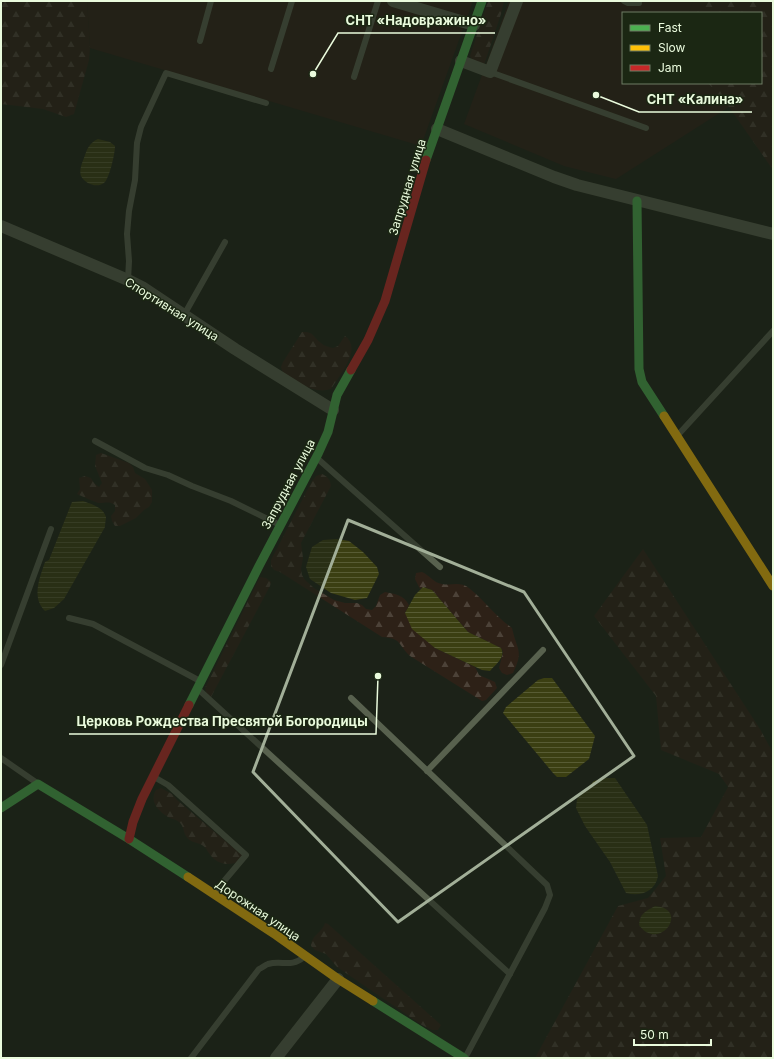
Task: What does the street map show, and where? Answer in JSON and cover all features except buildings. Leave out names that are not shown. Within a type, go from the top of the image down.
[{"type":"street","points":[[393,1],[474,25]]},
{"type":"street","name":"Запрудная улица","points":[[129,839],[132,822],[153,776],[280,525],[316,458],[328,432],[337,396],[368,340],[385,301],[423,168],[482,1]]},
{"type":"street","points":[[461,61],[490,72],[517,1]]},
{"type":"street","points":[[437,129],[554,178],[637,201],[773,234]]},
{"type":"street","points":[[637,201],[639,369],[642,382],[772,582]]},
{"type":"street","name":"Спортивная улица","points":[[1,226],[142,287],[235,349],[333,410]]},
{"type":"street","points":[[1,808],[38,784]]},
{"type":"street","name":"Дорожная улица","points":[[38,784],[129,839],[338,979],[465,1058]]},
{"type":"street","points":[[276,1058],[338,979]]},
{"type":"lane","points":[[200,42],[211,1]]},
{"type":"lane","points":[[271,69],[292,1]]},
{"type":"lane","points":[[354,78],[378,1]]},
{"type":"lane","points":[[624,1],[639,2]]},
{"type":"lane","points":[[490,72],[646,128]]},
{"type":"lane","points":[[128,280],[129,261],[127,234],[129,212],[135,180],[137,143],[141,127],[166,73],[266,103]]},
{"type":"lane","points":[[184,315],[226,242]]},
{"type":"lane","points":[[677,436],[773,331]]},
{"type":"lane","points":[[95,441],[145,468],[168,475],[231,501],[280,525]]},
{"type":"lane","points":[[316,458],[440,567]]},
{"type":"lane","points":[[1,665],[52,529]]},
{"type":"lane","points":[[69,618],[93,624],[198,685],[510,974]]},
{"type":"lane","points":[[427,771],[543,650]]},
{"type":"lane","points":[[351,698],[547,886],[550,895],[545,908],[465,1058]]},
{"type":"lane","points":[[1,758],[38,784]]},
{"type":"lane","points":[[153,776],[168,785],[246,855],[213,894]]},
{"type":"lane","points":[[191,1058],[259,969],[269,964],[293,964],[299,962],[305,956]]},
{"type":"highlighted area","points":[[348,520],[524,592],[634,756],[398,922],[253,772]]},
{"type":"green space","points":[[1,1],[87,1],[90,48],[89,60],[74,114],[66,117],[43,109],[1,104]]},
{"type":"green space","points":[[87,1],[473,1],[421,146],[90,48]]},
{"type":"green space","points":[[488,1],[504,1],[484,65],[473,62],[470,56]]},
{"type":"green space","points":[[509,1],[693,1],[689,12],[622,12],[622,84],[709,84],[729,107],[616,179],[564,166],[464,124]]},
{"type":"green space","points":[[693,1],[773,1],[773,170],[729,107],[709,84],[762,84],[762,12],[689,12]]},
{"type":"green space","points":[[302,332],[311,333],[322,344],[333,348],[338,346],[345,336],[350,341],[352,348],[351,355],[344,370],[331,389],[312,389],[283,373],[281,367],[283,362]]},
{"type":"green space","points":[[101,453],[129,463],[133,467],[135,473],[145,479],[152,490],[152,502],[149,507],[136,518],[120,526],[115,526],[112,521],[111,516],[115,511],[115,505],[109,503],[98,503],[77,494],[80,489],[79,478],[85,476],[91,478],[99,487],[102,483],[95,466],[96,455]]},
{"type":"green space","points":[[322,474],[328,478],[331,486],[301,543],[303,558],[301,569],[305,580],[314,588],[334,600],[345,603],[357,603],[366,609],[372,610],[376,606],[380,595],[385,592],[402,597],[409,605],[405,613],[435,648],[475,667],[479,675],[495,682],[497,688],[486,700],[482,701],[410,656],[399,643],[393,639],[382,637],[280,572],[274,570],[271,566],[271,560],[312,481],[316,476]]},
{"type":"green space","points":[[643,549],[760,729],[773,753],[773,1058],[535,1058],[618,906],[648,898],[666,876],[660,838],[701,837],[728,787],[719,774],[661,750],[656,696],[594,616]],"holes":[[[655,906],[660,907],[654,934],[642,929],[639,925],[642,916]]]},
{"type":"green space","points":[[422,572],[439,583],[459,584],[466,586],[512,628],[519,655],[513,673],[507,675],[502,673],[499,668],[503,652],[501,648],[468,632],[432,590],[424,587],[420,589],[415,579],[416,573]]},
{"type":"green space","points":[[260,577],[266,578],[271,582],[270,586],[211,697],[206,693],[205,688]]},
{"type":"green space","points":[[161,788],[172,794],[177,800],[242,855],[240,861],[229,864],[218,862],[212,857],[204,846],[189,840],[181,824],[164,815],[154,802],[154,794],[156,790]]},
{"type":"green space","points":[[325,923],[328,924],[441,1025],[438,1030],[432,1030],[422,1025],[337,967],[326,954],[315,950],[311,946],[313,939]]},
{"type":"shaded area","points":[[98,139],[110,142],[115,146],[114,154],[109,175],[105,182],[99,185],[92,185],[83,179],[80,171],[87,149],[92,142]]},
{"type":"shaded area","points":[[83,501],[96,506],[102,511],[106,517],[105,527],[64,599],[54,608],[45,611],[38,600],[38,587],[45,562],[49,560],[72,502]]},
{"type":"shaded area","points":[[337,539],[349,541],[363,552],[377,567],[379,574],[367,598],[355,600],[331,593],[310,579],[306,567],[312,547],[323,540]]},
{"type":"shaded area","points":[[423,587],[432,590],[468,632],[501,648],[501,657],[490,671],[482,670],[435,648],[412,629],[405,613],[415,595]]},
{"type":"shaded area","points":[[552,678],[595,736],[589,759],[566,777],[557,777],[553,773],[503,713],[506,707],[538,680]]},
{"type":"shaded area","points":[[605,778],[615,778],[647,825],[658,876],[654,886],[641,894],[626,893],[610,862],[585,826],[576,808],[577,799],[594,781]]},
{"type":"shaded area","points":[[655,906],[665,909],[670,914],[671,921],[668,927],[662,932],[655,934],[647,932],[639,925],[642,915]]},
{"type":"traffic: fast","points":[[426,160],[482,1]]},
{"type":"traffic: fast","points":[[637,201],[639,369],[642,382],[664,416]]},
{"type":"traffic: fast","points":[[189,705],[259,566],[318,454],[328,432],[337,395],[351,370]]},
{"type":"traffic: fast","points":[[1,808],[38,784],[129,839],[188,877]]},
{"type":"traffic: fast","points":[[373,1001],[464,1058]]},
{"type":"traffic: slow","points":[[664,416],[773,586]]},
{"type":"traffic: slow","points":[[188,877],[276,935],[338,979],[373,1001]]},
{"type":"traffic: jam","points":[[351,370],[368,340],[385,301],[426,160]]},
{"type":"traffic: jam","points":[[129,839],[133,822],[142,799],[189,705]]},
{"type":"place","name":"СНТ «Надовражино»","points":[[313,74]]},
{"type":"place","name":"СНТ «Калина»","points":[[596,95]]},
{"type":"place","name":"Церковь Рождества Пресвятой Богородицы","points":[[378,676]]}]
